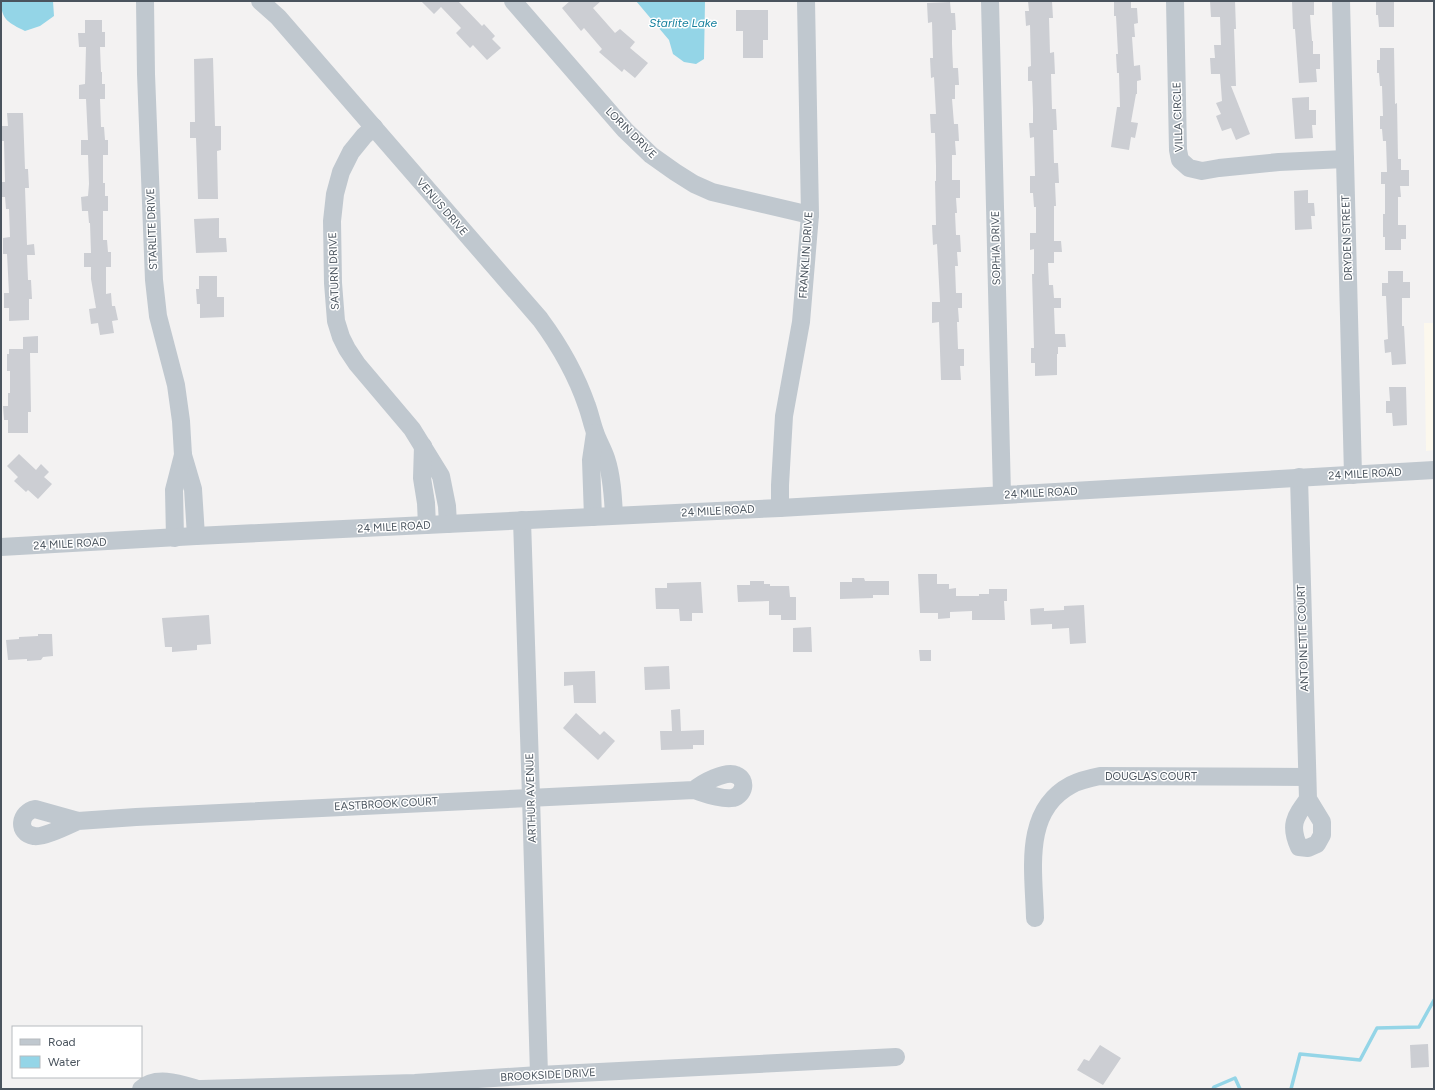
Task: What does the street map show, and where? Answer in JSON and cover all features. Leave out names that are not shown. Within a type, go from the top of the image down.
[{"type":"street","name":"STARLITE DRIVE","points":[[145,1],[146,82],[154,280],[158,316],[176,385],[181,421],[183,455],[192,489],[196,536]]},
{"type":"street","name":"VENUS DRIVE","points":[[260,1],[278,17],[554,337],[570,365],[587,405],[595,432],[606,458],[611,482],[614,516]]},
{"type":"street","name":"LORIN DRIVE","points":[[513,1],[626,130],[650,155],[694,184],[712,192],[810,215]]},
{"type":"street","name":"FRANKLIN DRIVE","points":[[780,508],[784,416],[801,322],[810,215],[806,1]]},
{"type":"street","name":"SOPHIA DRIVE","points":[[990,1],[1002,495]]},
{"type":"street","name":"VILLA CIRCLE","points":[[1175,1],[1178,150],[1180,160],[1189,168],[1202,172],[1219,168],[1279,162],[1345,159]]},
{"type":"street","name":"DRYDEN STREET","points":[[1341,1],[1353,475]]},
{"type":"street","name":"SATURN DRIVE","points":[[374,127],[364,136],[351,152],[341,172],[335,194],[332,221],[332,283],[336,321],[340,336],[357,364],[412,429],[441,476],[447,506],[448,524]]},
{"type":"street","name":"VENUS DRIVE","points":[[593,517],[591,460],[595,432]]},
{"type":"street","points":[[423,446],[422,478],[426,503],[427,525]]},
{"type":"street","name":"STARLITE DRIVE","points":[[175,538],[174,490],[183,455]]},
{"type":"street","name":"24 MILE ROAD","points":[[1,548],[196,536],[780,508],[1434,470]]},
{"type":"street","name":"ANTOINETTE COURT","points":[[1299,478],[1308,799]]},
{"type":"street","name":"ARTHUR AVENUE","points":[[522,520],[532,797],[539,1075]]},
{"type":"street","name":"DOUGLAS COURT","points":[[1035,918],[1035,832],[1049,803],[1057,794],[1071,785],[1086,779],[1100,776],[1307,777]]},
{"type":"street","name":"EASTBROOK COURT","points":[[78,821],[694,790]]},
{"type":"street","name":"BROOKSIDE DRIVE","points":[[141,1089],[149,1083],[162,1082],[180,1084],[199,1089],[415,1083],[539,1075],[896,1057]]},
{"type":"shaded area","points":[[1424,323],[1434,323],[1434,450],[1426,451]]},
{"type":"water","points":[[1,1],[53,1],[54,16],[40,26],[25,31],[14,26],[4,17],[2,13]]},
{"type":"water","name":"Starlite Lake","points":[[636,1],[705,1],[704,59],[696,64],[684,62],[673,54],[669,40]]},
{"type":"building","points":[[421,1],[458,1],[482,26],[484,24],[495,36],[492,39],[501,48],[487,60],[473,45],[470,48],[456,33],[461,28],[441,7],[434,14]]},
{"type":"building","points":[[570,1],[601,1],[593,8],[615,33],[620,29],[635,42],[630,48],[648,63],[635,78],[624,69],[622,72],[599,52],[602,49],[584,28],[581,31],[562,8]]},
{"type":"building","points":[[1028,1],[1052,1],[1053,18],[1049,18],[1050,53],[1054,52],[1055,74],[1051,74],[1052,109],[1056,109],[1057,130],[1053,130],[1054,163],[1058,163],[1059,183],[1055,183],[1056,206],[1054,206],[1054,241],[1061,241],[1062,252],[1054,252],[1054,263],[1048,263],[1049,285],[1053,285],[1054,298],[1061,298],[1061,308],[1054,308],[1055,334],[1065,334],[1066,347],[1058,347],[1057,375],[1035,376],[1035,363],[1031,363],[1031,348],[1034,348],[1032,274],[1034,274],[1034,249],[1030,250],[1030,233],[1036,233],[1036,207],[1034,207],[1033,193],[1030,193],[1030,176],[1035,176],[1034,137],[1030,138],[1029,123],[1033,123],[1033,109],[1032,81],[1028,81],[1028,67],[1031,66],[1030,25],[1026,26],[1025,11],[1029,11]]},
{"type":"building","points":[[1114,1],[1131,1],[1131,8],[1137,8],[1138,23],[1134,24],[1135,37],[1132,37],[1134,66],[1140,65],[1141,80],[1137,81],[1137,94],[1131,122],[1138,123],[1135,138],[1131,137],[1129,150],[1111,147],[1117,107],[1120,107]]},
{"type":"building","points":[[1210,1],[1235,1],[1236,29],[1234,29],[1236,86],[1231,86],[1250,134],[1236,140],[1231,128],[1222,131],[1216,116],[1221,114],[1216,103],[1222,101],[1220,74],[1211,74],[1210,58],[1215,58],[1214,45],[1221,45],[1220,17],[1211,17]]},
{"type":"building","points":[[1292,1],[1314,1],[1314,15],[1310,15],[1313,54],[1320,54],[1320,69],[1316,69],[1317,82],[1299,83],[1295,29],[1293,29]]},
{"type":"building","points":[[1394,1],[1394,27],[1379,27],[1378,15],[1376,15],[1376,2]]},
{"type":"building","points":[[950,2],[951,13],[955,13],[956,30],[952,30],[953,68],[958,68],[959,85],[955,85],[955,99],[952,99],[954,124],[958,124],[959,141],[955,141],[956,155],[952,155],[952,180],[960,180],[960,198],[956,198],[957,213],[955,213],[956,235],[960,235],[961,252],[957,252],[958,266],[955,266],[956,293],[962,293],[962,308],[958,308],[959,322],[957,322],[958,349],[964,349],[964,366],[960,366],[961,380],[941,380],[939,322],[932,323],[932,302],[940,302],[937,244],[933,245],[932,225],[936,225],[936,166],[935,133],[931,133],[930,114],[936,114],[934,77],[931,78],[930,58],[933,58],[932,22],[928,23],[927,3]]},
{"type":"building","points":[[736,10],[768,10],[768,40],[763,40],[763,58],[743,58],[743,31],[736,31]]},
{"type":"building","points":[[85,20],[102,20],[102,32],[105,32],[105,47],[100,47],[102,84],[105,84],[105,99],[100,99],[101,127],[104,127],[105,140],[108,140],[108,155],[103,155],[103,183],[105,183],[105,196],[108,196],[108,211],[103,211],[103,240],[107,240],[108,252],[111,252],[111,267],[106,267],[106,294],[111,293],[112,306],[115,306],[118,320],[112,321],[114,333],[100,335],[98,323],[91,324],[89,309],[96,308],[91,279],[91,267],[84,267],[84,253],[91,253],[88,211],[82,211],[81,197],[88,196],[89,184],[88,155],[81,155],[81,140],[88,140],[86,99],[79,99],[79,85],[85,84],[86,47],[79,47],[78,33],[85,33]]},
{"type":"building","points":[[1380,48],[1394,48],[1398,159],[1401,159],[1401,170],[1409,170],[1409,186],[1400,186],[1401,197],[1398,197],[1398,225],[1406,225],[1406,239],[1401,239],[1401,250],[1385,250],[1385,237],[1383,237],[1385,184],[1381,184],[1381,172],[1387,172],[1386,141],[1383,141],[1382,129],[1380,129],[1380,116],[1383,116],[1382,86],[1380,86],[1379,73],[1377,73],[1377,60],[1380,60]]},
{"type":"building","points":[[213,58],[215,126],[221,126],[221,150],[217,151],[218,199],[198,199],[196,138],[190,138],[190,122],[195,122],[194,59]]},
{"type":"building","points":[[1309,97],[1309,110],[1316,110],[1316,125],[1312,125],[1313,138],[1295,139],[1292,98]]},
{"type":"building","points":[[7,113],[23,113],[25,169],[28,169],[29,188],[25,188],[27,245],[34,244],[35,255],[27,255],[28,280],[31,280],[32,299],[29,299],[29,320],[9,321],[9,308],[4,308],[4,293],[9,293],[7,254],[3,254],[3,238],[10,237],[9,209],[6,209],[5,197],[1,197],[1,182],[5,182],[4,141],[1,141],[1,126],[8,126]]},
{"type":"building","points":[[1308,190],[1308,203],[1314,203],[1315,216],[1311,216],[1312,229],[1295,230],[1294,191]]},
{"type":"building","points":[[219,218],[219,238],[226,238],[227,252],[196,253],[194,219]]},
{"type":"building","points":[[1388,271],[1403,271],[1403,282],[1410,282],[1410,298],[1402,298],[1402,326],[1404,326],[1406,364],[1392,365],[1391,352],[1385,353],[1384,340],[1388,339],[1386,296],[1382,296],[1382,283],[1388,283]]},
{"type":"building","points":[[199,276],[217,276],[217,297],[224,297],[224,317],[200,318],[200,304],[197,304],[196,289],[199,289]]},
{"type":"building","points":[[38,336],[38,353],[30,353],[31,412],[28,412],[28,433],[8,433],[8,420],[4,420],[3,406],[8,406],[8,393],[10,393],[10,371],[7,371],[7,354],[9,354],[9,349],[23,349],[23,337]]},
{"type":"building","points":[[1389,387],[1406,387],[1407,425],[1393,426],[1392,413],[1386,413],[1386,401],[1390,401]]},
{"type":"building","points":[[19,454],[36,470],[41,464],[49,472],[44,477],[52,484],[38,499],[28,490],[26,492],[14,481],[18,477],[7,466]]},
{"type":"building","points":[[918,574],[937,574],[937,584],[949,584],[949,589],[956,588],[956,596],[979,596],[979,594],[989,594],[989,589],[1007,589],[1007,601],[1004,601],[1005,620],[972,620],[972,611],[950,612],[950,618],[938,619],[938,613],[920,613]]},
{"type":"building","points":[[852,578],[864,578],[865,581],[889,581],[889,595],[873,595],[873,598],[840,599],[840,582],[852,582]]},
{"type":"building","points":[[750,581],[764,581],[764,584],[770,584],[770,586],[789,586],[790,597],[796,597],[796,620],[781,620],[781,615],[769,615],[769,601],[738,602],[737,585],[750,585]]},
{"type":"building","points":[[701,582],[703,613],[692,613],[692,621],[680,621],[679,609],[656,609],[655,588],[667,588],[667,583]]},
{"type":"building","points":[[1084,605],[1086,643],[1070,644],[1069,628],[1052,629],[1052,624],[1031,625],[1030,609],[1044,608],[1044,611],[1064,610],[1064,606]]},
{"type":"building","points":[[209,615],[211,644],[197,645],[197,650],[172,652],[172,647],[165,647],[162,618]]},
{"type":"building","points":[[811,627],[812,652],[793,652],[793,628]]},
{"type":"building","points":[[38,634],[52,634],[53,656],[43,657],[41,660],[8,660],[6,640],[19,639],[19,637],[38,636]]},
{"type":"building","points":[[919,650],[931,650],[931,661],[920,661]]},
{"type":"building","points":[[669,666],[670,689],[645,690],[644,667]]},
{"type":"building","points":[[595,671],[596,703],[574,703],[573,685],[564,686],[564,672]]},
{"type":"building","points":[[680,709],[681,731],[704,730],[704,745],[693,745],[693,749],[661,750],[660,731],[672,731],[671,710]]},
{"type":"building","points":[[576,713],[600,735],[604,731],[615,741],[598,760],[563,728]]},
{"type":"building","points":[[1428,1044],[1429,1067],[1411,1068],[1410,1045]]},
{"type":"building","points":[[1100,1045],[1121,1058],[1103,1085],[1077,1070],[1084,1059],[1089,1061]]},
{"type":"waterway","points":[[1291,1089],[1300,1054],[1360,1060],[1377,1028],[1419,1027],[1434,1000]]},
{"type":"waterway","points":[[1213,1089],[1214,1087],[1235,1078],[1240,1089]]}]
